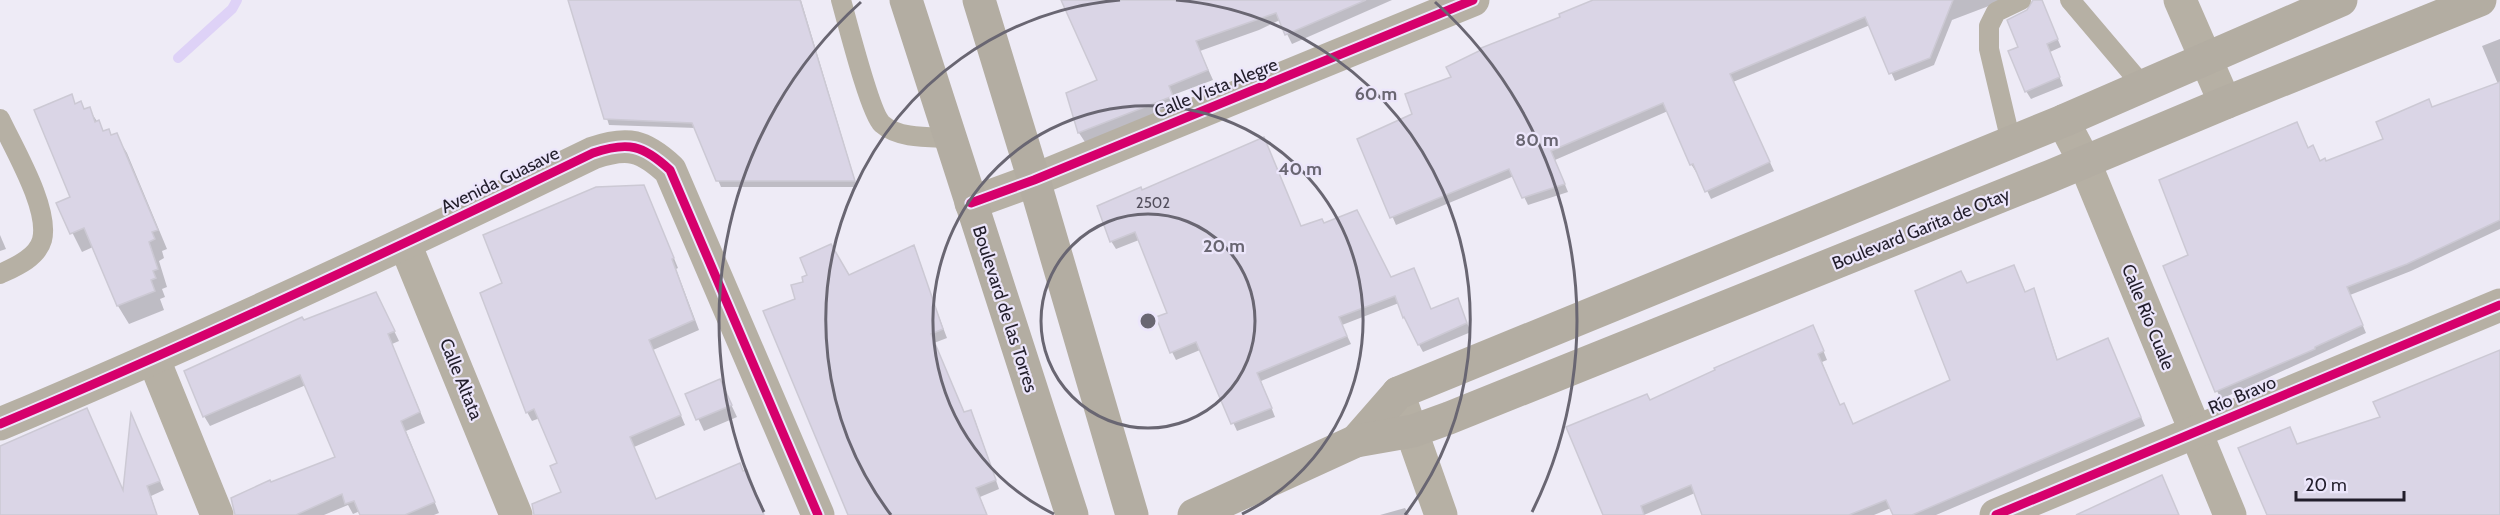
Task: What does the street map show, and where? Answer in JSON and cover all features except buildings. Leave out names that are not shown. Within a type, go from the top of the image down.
[{"type":"main road","name":"Boulevard de las Torres","points":[[906,0],[1072,515]]},
{"type":"main road","points":[[979,0],[1132,515]]},
{"type":"main road","name":"Boulevard Garita de Otay","points":[[1356,441],[1398,393],[2063,121],[2342,0]]},
{"type":"main road","name":"Boulevard Garita de Otay","points":[[1194,515],[1356,441],[1413,431],[2480,0]]},
{"type":"street","points":[[2181,0],[2208,58],[2225,103]]},
{"type":"street","name":"Calle Vista Alegre","points":[[971,203],[1034,180],[1465,1]]},
{"type":"street","name":"Calle Río Cuale","points":[[2063,121],[2084,161],[2230,515]]},
{"type":"street","name":"Avenida Guasave","points":[[0,424],[154,360],[405,244],[593,153],[613,146],[630,145],[657,158],[670,170],[818,515]]},
{"type":"street","name":"Calle Altata","points":[[405,244],[516,515]]},
{"type":"street","name":"Río Bravo","points":[[1996,515],[2500,305]]},
{"type":"street","points":[[154,360],[218,515]]},
{"type":"street","points":[[1398,393],[1441,515]]},
{"type":"lane","points":[[841,0],[872,105],[882,124],[905,135],[950,138]]},
{"type":"lane","points":[[2011,142],[1989,49],[1989,26],[1996,12],[2021,0]]},
{"type":"lane","points":[[2070,0],[2143,86]]},
{"type":"lane","points":[[0,119],[40,206],[42,241],[26,262],[0,274]]},
{"type":"waterway","points":[[178,58],[232,9],[237,0]]},
{"type":"cycle path","points":[[971,203],[1034,180],[1473,0]]},
{"type":"cycle path","points":[[0,424],[298,293],[593,153],[626,147],[643,150],[670,170],[818,515]]},
{"type":"cycle path","points":[[1996,515],[2500,305]]}]
